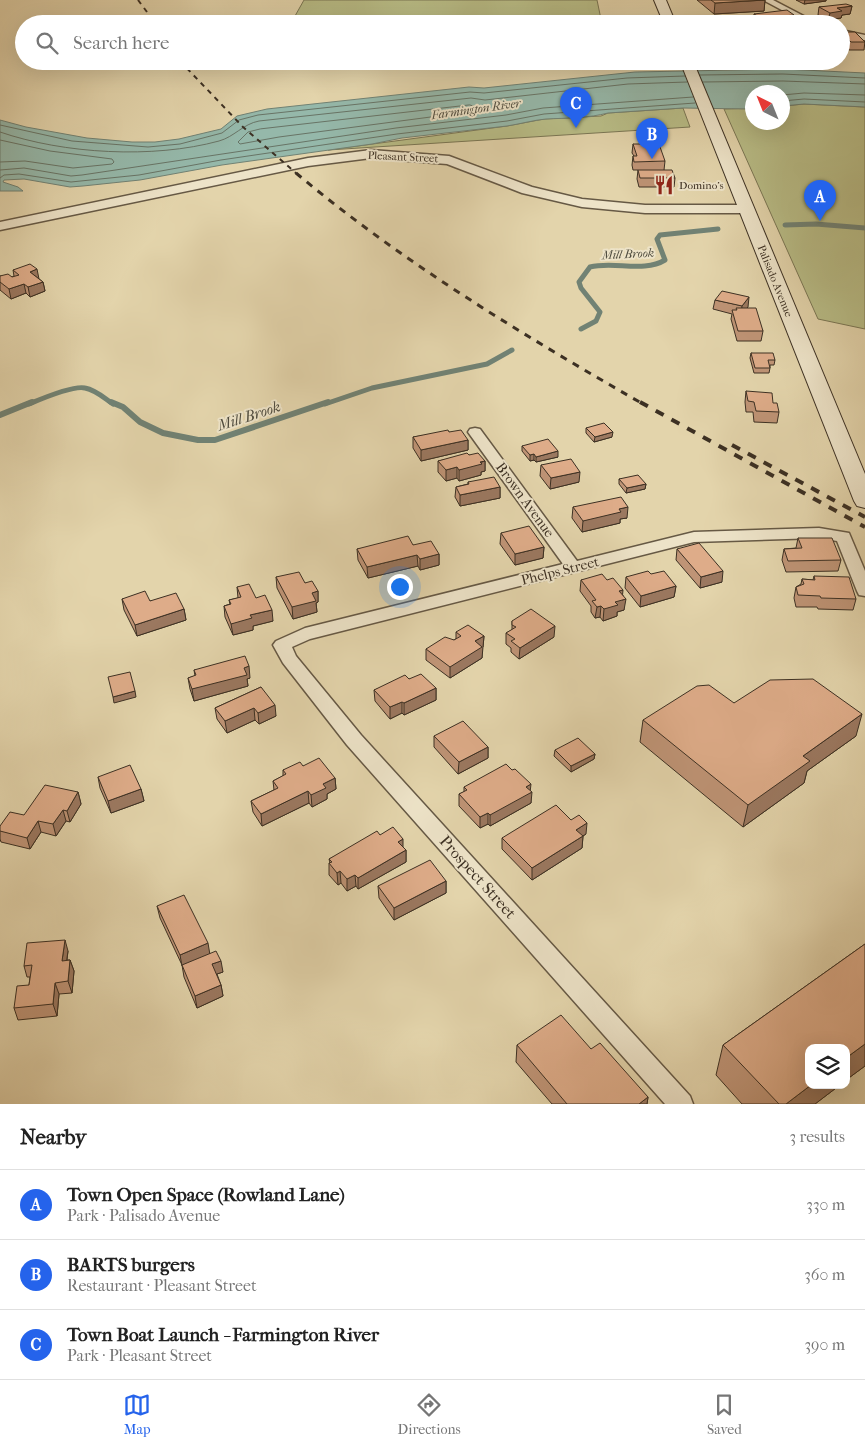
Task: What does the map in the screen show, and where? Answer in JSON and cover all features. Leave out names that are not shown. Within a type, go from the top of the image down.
[{"type":"main road","points":[[660,0],[666,15]]},
{"type":"main road","name":"Palisado Avenue","points":[[690,70],[865,502]]},
{"type":"street","points":[[767,0],[798,15]]},
{"type":"street","points":[[850,35],[865,38]]},
{"type":"street","name":"Pleasant Street","points":[[0,226],[308,162],[371,154],[449,160],[527,190],[582,203],[645,209],[746,209]]},
{"type":"street","name":"Brown Avenue","points":[[475,432],[574,568]]},
{"type":"street","name":"Phelps Street","points":[[282,645],[305,634],[694,537],[819,533],[843,537],[865,591]]},
{"type":"street","name":"Prospect Street","points":[[282,645],[289,659],[354,740],[681,1104]]},
{"type":"green space","points":[[304,0],[597,0],[600,15],[296,15]]},
{"type":"green space","points":[[804,104],[865,107],[865,329],[818,319],[724,109],[745,108],[745,130],[790,130],[790,105]]},
{"type":"green space","points":[[683,108],[690,127],[328,150],[507,126],[544,119],[601,116],[608,113]]},
{"type":"water","name":"Farmington River","points":[[804,70],[865,73],[865,107],[804,104],[790,105],[790,85],[745,85],[745,109],[683,108],[608,113],[578,118],[546,119],[222,165],[140,180],[70,187],[24,179],[4,180],[3,182],[18,187],[23,191],[0,191],[0,120],[26,127],[87,138],[155,142],[179,139],[221,129],[237,116],[267,109],[469,87],[484,88],[635,72]]},
{"type":"building","points":[[711,0],[765,0],[715,3]]},
{"type":"building","points":[[846,4],[852,6],[837,8],[842,11],[830,13],[819,7]]},
{"type":"building","points":[[787,10],[794,15],[756,15],[754,14]]},
{"type":"building","points":[[850,32],[855,32],[865,42],[851,42]]},
{"type":"building","points":[[633,144],[659,144],[665,161],[634,162],[633,156],[637,156]]},
{"type":"building","points":[[638,170],[672,170],[675,178],[640,178]]},
{"type":"building","points":[[30,264],[37,269],[30,272],[43,282],[28,287],[24,284],[9,289],[0,282],[0,276],[8,274],[12,277],[19,275],[13,270]]},
{"type":"building","points":[[722,291],[749,297],[742,306],[715,300]]},
{"type":"building","points":[[736,308],[756,308],[763,331],[738,331],[732,310],[737,310]]},
{"type":"building","points":[[751,353],[773,353],[775,360],[768,360],[770,368],[755,368]]},
{"type":"building","points":[[746,391],[772,393],[773,403],[777,403],[779,412],[756,411],[754,402],[748,401]]},
{"type":"building","points":[[604,423],[613,432],[595,437],[586,428]]},
{"type":"building","points":[[448,430],[449,432],[461,430],[468,440],[421,450],[413,437]]},
{"type":"building","points":[[548,439],[558,451],[536,457],[534,454],[530,455],[522,446]]},
{"type":"building","points":[[467,453],[469,455],[478,453],[485,461],[480,462],[482,464],[459,470],[457,467],[446,470],[438,461]]},
{"type":"building","points":[[571,459],[580,472],[551,478],[541,465]]},
{"type":"building","points":[[638,475],[646,484],[627,488],[619,479]]},
{"type":"building","points":[[494,477],[500,487],[460,495],[456,487],[469,484],[468,482]]},
{"type":"building","points":[[621,497],[628,507],[619,509],[621,512],[583,521],[573,507]]},
{"type":"building","points":[[529,526],[544,547],[515,554],[501,533]]},
{"type":"building","points":[[408,536],[413,545],[431,541],[439,554],[420,559],[417,555],[367,567],[357,549]]},
{"type":"building","points":[[798,538],[832,538],[841,560],[788,561],[784,549],[802,548]]},
{"type":"building","points":[[699,543],[723,571],[701,577],[677,549]]},
{"type":"building","points":[[648,571],[651,574],[664,571],[676,586],[641,596],[626,577]]},
{"type":"building","points":[[299,572],[305,583],[312,581],[318,591],[312,593],[316,601],[292,607],[276,577]]},
{"type":"building","points":[[602,574],[607,580],[613,578],[623,590],[619,591],[626,599],[615,602],[618,605],[604,609],[601,606],[597,607],[592,601],[596,600],[581,580]]},
{"type":"building","points":[[814,576],[849,577],[856,599],[798,595],[796,587],[804,584],[802,579],[815,580]]},
{"type":"building","points":[[249,584],[256,598],[265,595],[272,610],[250,615],[252,618],[231,624],[224,606],[231,604],[229,600],[241,597],[237,587]]},
{"type":"building","points":[[145,591],[150,601],[176,593],[184,609],[135,625],[122,599]]},
{"type":"building","points":[[531,609],[555,626],[520,648],[511,641],[515,639],[506,633],[516,627],[512,625],[512,621]]},
{"type":"building","points":[[468,625],[484,636],[475,641],[482,647],[450,667],[426,649],[445,637],[454,640],[461,636],[456,632]]},
{"type":"building","points":[[245,656],[249,666],[244,668],[247,675],[192,689],[188,678],[196,675],[194,670]]},
{"type":"building","points":[[130,672],[135,691],[113,697],[108,677]]},
{"type":"building","points":[[421,674],[436,688],[404,703],[402,702],[390,707],[374,690],[405,675],[409,679]]},
{"type":"building","points":[[813,679],[862,714],[803,756],[810,761],[748,805],[643,720],[697,686],[709,685],[734,703],[770,680]]},
{"type":"building","points":[[261,687],[275,705],[258,713],[254,708],[225,721],[215,708]]},
{"type":"building","points":[[463,721],[488,747],[459,762],[434,736]]},
{"type":"building","points":[[578,738],[595,754],[571,766],[555,750]]},
{"type":"building","points":[[319,758],[335,778],[323,784],[326,788],[311,795],[308,791],[261,814],[251,801],[278,788],[273,781],[286,774],[283,770],[300,762],[303,766]]},
{"type":"building","points":[[506,764],[512,770],[515,769],[531,784],[526,787],[532,792],[490,815],[488,813],[480,817],[459,794],[467,790],[464,787]]},
{"type":"building","points":[[130,765],[141,789],[108,801],[98,777]]},
{"type":"building","points":[[45,785],[78,792],[67,811],[63,810],[53,824],[38,821],[27,838],[0,831],[0,826],[10,812],[24,815]]},
{"type":"building","points":[[556,805],[571,820],[579,815],[587,823],[576,830],[583,836],[532,868],[502,838]]},
{"type":"building","points":[[393,827],[403,839],[398,842],[406,850],[358,878],[355,875],[347,879],[340,871],[337,873],[329,863],[332,862],[329,859],[377,831],[380,835]]},
{"type":"building","points":[[430,860],[446,881],[394,908],[378,886]]},
{"type":"building","points":[[184,895],[208,943],[180,955],[157,906]]},
{"type":"building","points":[[65,940],[62,961],[70,960],[68,981],[55,983],[53,1004],[14,1008],[17,986],[29,985],[32,965],[24,966],[27,943]]},
{"type":"building","points":[[865,944],[865,1044],[850,1055],[850,1044],[805,1044],[806,1089],[786,1104],[779,1104],[723,1045]]},
{"type":"building","points":[[216,951],[221,961],[212,964],[221,985],[195,996],[182,965]]},
{"type":"building","points":[[561,1015],[591,1049],[600,1043],[648,1097],[639,1104],[567,1104],[517,1045]]},
{"type":"waterway","name":"Mill Brook","points":[[785,225],[816,224],[865,228]]},
{"type":"waterway","name":"Mill Brook","points":[[581,329],[596,321],[600,312],[581,288],[579,282],[590,267],[609,265],[648,266],[657,264],[665,260],[657,239],[660,235],[718,229]]},
{"type":"waterway","name":"Mill Brook","points":[[325,404],[372,388],[487,364],[512,350]]},
{"type":"waterway","name":"Mill Brook","points":[[29,404],[57,393],[80,388],[93,390],[113,404]]},
{"type":"waterway","name":"Mill Brook","points":[[0,415],[32,402]]},
{"type":"waterway","name":"Mill Brook","points":[[111,402],[123,407],[140,422],[163,433],[198,440],[215,440],[328,402]]},
{"type":"railway","points":[[138,0],[149,15]]},
{"type":"railway","points":[[189,70],[243,127],[297,174]]},
{"type":"railway","points":[[296,173],[378,237],[464,296],[643,404]]},
{"type":"railway","points":[[640,402],[865,527]]},
{"type":"railway","points":[[732,445],[865,517]]},
{"type":"place","name":"Town Boat Launch - Farmington River","points":[[576,128]]},
{"type":"place","name":"BARTS burgers","points":[[652,159]]},
{"type":"place","name":"Domino's","points":[[664,185]]},
{"type":"place","name":"Town Open Space (Rowland Lane)","points":[[820,221]]}]
